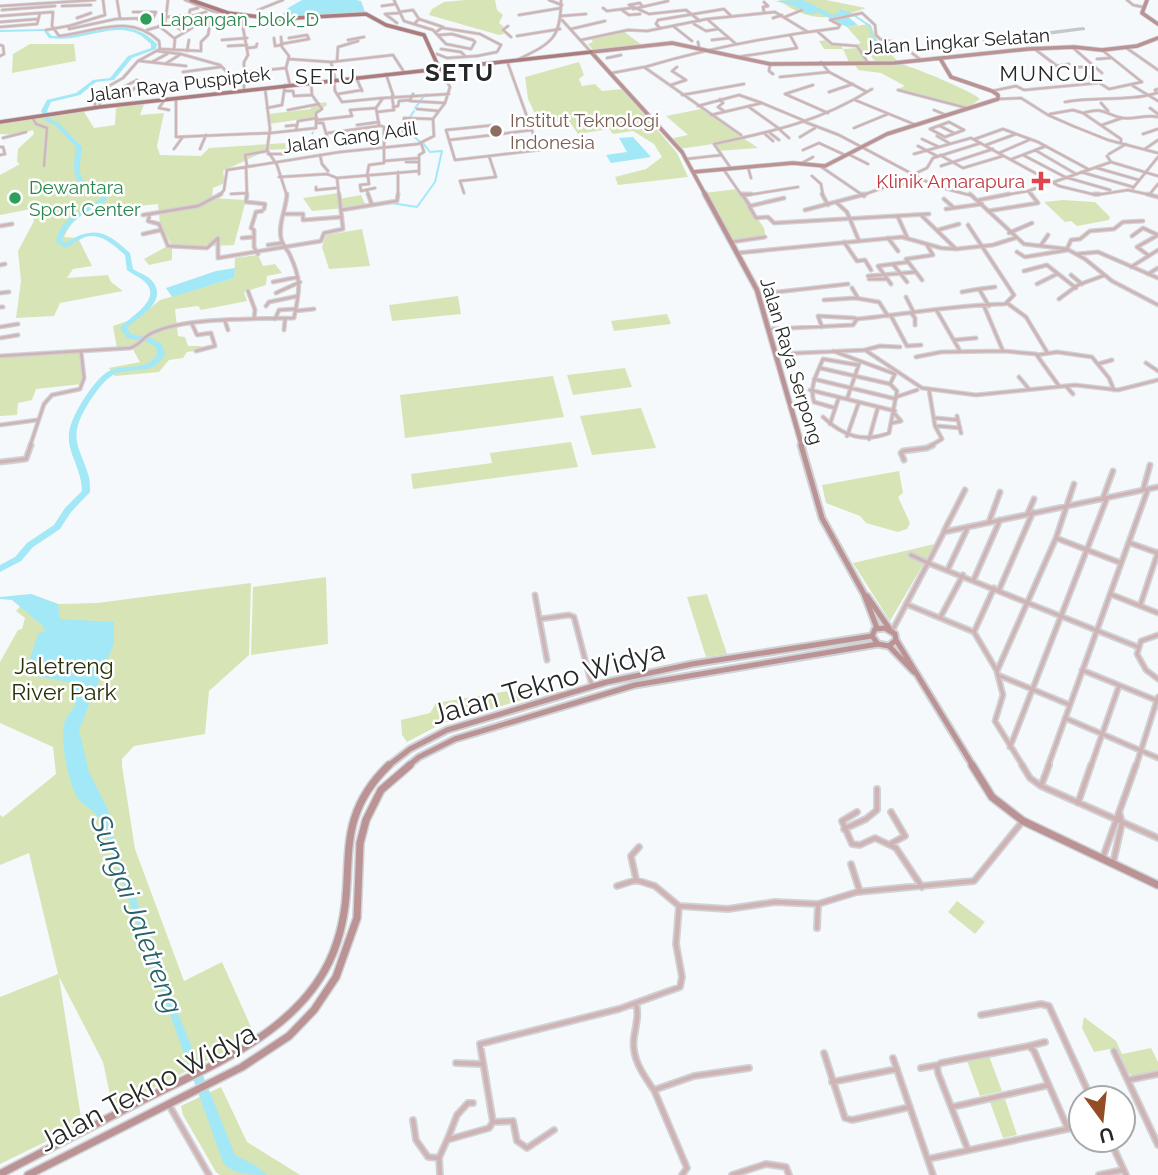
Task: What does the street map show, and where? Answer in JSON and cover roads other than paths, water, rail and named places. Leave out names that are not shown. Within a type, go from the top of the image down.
[{"type":"main road","points":[[191,0],[228,13],[277,19],[366,14],[386,24],[424,35],[439,68]]},
{"type":"main road","points":[[1146,0],[1142,13],[1158,24]]},
{"type":"main road","name":"Jalan Lingkar Selatan","points":[[591,51],[661,44],[699,45],[770,64],[868,63],[941,60],[1024,49],[1072,47],[1102,50],[1143,44],[1158,38]]},
{"type":"main road","name":"Jalan Raya Puspiptek","points":[[0,122],[97,107],[287,87],[536,55],[591,51]]},
{"type":"main road","name":"Jalan Raya Serpong","points":[[591,51],[670,137],[686,159],[759,294],[822,518],[864,594],[891,630]]},
{"type":"main road","points":[[693,172],[802,163],[820,166],[860,146],[918,124],[997,99],[998,95],[992,91],[954,79],[941,60]]},
{"type":"main road","name":"Jalan Raya Serpong","points":[[864,594],[877,628]]},
{"type":"main road","points":[[916,674],[889,646],[878,644],[872,636],[877,628],[891,630],[985,787],[1002,805],[1023,821],[1158,886]]},
{"type":"main road","name":"Jalan Tekno Widya","points":[[0,1174],[216,1064],[284,1022],[305,1000],[325,971],[344,919],[348,836],[356,811],[373,781],[392,762],[417,744],[454,728],[502,713],[646,673],[872,636]]},
{"type":"main road","points":[[889,646],[896,640]]},
{"type":"main road","name":"Jalan Tekno Widya","points":[[28,1175],[218,1080],[289,1036],[314,1010],[336,976],[357,918],[360,844],[366,820],[381,790],[430,750],[505,723],[649,682],[878,644]]},
{"type":"main road","points":[[502,713],[505,723]]},
{"type":"street","points":[[1,0],[3,5],[0,16],[53,12],[62,6],[90,5]]},
{"type":"street","points":[[62,6],[64,0]]},
{"type":"street","points":[[3,5],[37,1],[95,0]]},
{"type":"street","points":[[103,0],[106,20]]},
{"type":"street","points":[[117,0],[120,24]]},
{"type":"street","points":[[164,25],[168,0]]},
{"type":"street","points":[[185,0],[212,11],[240,17],[247,38],[244,90]]},
{"type":"street","points":[[258,10],[283,0]]},
{"type":"street","points":[[394,0],[402,19],[437,34],[452,34],[474,40],[471,49]]},
{"type":"street","points":[[549,0],[561,6]]},
{"type":"street","points":[[536,55],[550,44],[560,29],[561,0]]},
{"type":"street","points":[[1128,0],[1133,5],[1143,7]]},
{"type":"street","points":[[3,5],[32,1]]},
{"type":"street","points":[[58,1],[53,12],[56,35],[87,33],[120,24],[147,30],[158,40],[158,50]]},
{"type":"street","points":[[90,1],[92,19]]},
{"type":"street","points":[[639,14],[629,5],[640,3],[642,6],[668,1]]},
{"type":"street","points":[[762,12],[765,11],[763,8],[768,6],[764,2]]},
{"type":"street","points":[[382,6],[401,5]]},
{"type":"street","points":[[2,10],[55,6]]},
{"type":"street","points":[[519,15],[561,6]]},
{"type":"street","points":[[190,15],[190,10],[198,8]]},
{"type":"street","points":[[603,8],[607,11],[632,8]]},
{"type":"street","points":[[621,9],[629,15],[685,10],[700,20]]},
{"type":"street","points":[[661,29],[656,25],[658,20],[668,18],[724,9],[731,16]]},
{"type":"street","points":[[132,10],[156,12],[153,18],[145,22],[134,18],[132,10]]},
{"type":"street","points":[[397,23],[385,14],[413,10],[419,19],[443,28],[488,37],[501,45],[498,52],[477,56],[447,58],[438,54]]},
{"type":"street","points":[[773,18],[802,10]]},
{"type":"street","points":[[166,17],[206,12]]},
{"type":"street","points":[[581,40],[628,30],[638,32],[661,29],[700,20],[762,12],[776,12],[809,32]]},
{"type":"street","points":[[0,27],[37,24],[40,13]]},
{"type":"street","points":[[77,18],[92,13]]},
{"type":"street","points":[[612,73],[673,60],[671,57],[708,49],[841,26],[830,20],[862,13],[875,25],[876,35],[880,39],[899,43],[923,61]]},
{"type":"street","points":[[561,18],[586,14]]},
{"type":"street","points":[[663,14],[668,18]]},
{"type":"street","points":[[69,27],[105,15]]},
{"type":"street","points":[[97,107],[97,93],[125,76],[138,61],[158,50],[201,50],[201,42],[208,35],[211,17],[197,19],[190,15]]},
{"type":"street","points":[[46,30],[86,27],[120,18],[153,18]]},
{"type":"street","name":"Jalan Raya Serpong","points":[[561,18],[591,51]]},
{"type":"street","points":[[0,22],[38,19]]},
{"type":"street","points":[[414,24],[419,19]]},
{"type":"street","points":[[707,19],[736,44]]},
{"type":"street","points":[[571,29],[605,22]]},
{"type":"street","points":[[147,30],[171,23],[184,32]]},
{"type":"street","points":[[177,27],[187,23]]},
{"type":"street","points":[[694,23],[706,31],[718,29]]},
{"type":"street","points":[[159,26],[175,38]]},
{"type":"street","points":[[508,26],[503,30],[511,37]]},
{"type":"street","points":[[673,26],[692,41]]},
{"type":"street","points":[[175,38],[192,28]]},
{"type":"street","points":[[437,34],[443,28]]},
{"type":"street","points":[[516,36],[560,29]]},
{"type":"street","points":[[816,31],[831,44],[857,46],[868,63]]},
{"type":"street","points":[[437,34],[446,44],[471,49],[480,63]]},
{"type":"street","points":[[274,38],[275,46],[309,39],[307,35],[289,38]]},
{"type":"street","points":[[737,57],[797,48],[790,35]]},
{"type":"street","points":[[267,108],[281,106],[287,87],[286,68],[289,59],[281,45],[281,37]]},
{"type":"street","points":[[344,37],[349,41],[358,41]]},
{"type":"street","points":[[337,61],[338,47],[364,37]]},
{"type":"street","points":[[174,50],[175,38]]},
{"type":"street","points":[[222,40],[247,38]]},
{"type":"street","points":[[712,40],[729,38]]},
{"type":"street","points":[[187,51],[189,40]]},
{"type":"street","points":[[1138,40],[1143,44]]},
{"type":"street","points":[[228,46],[256,47],[257,44]]},
{"type":"street","points":[[0,45],[3,46],[4,54],[0,56]]},
{"type":"street","points":[[1072,47],[1102,74]]},
{"type":"street","points":[[1125,47],[1158,70]]},
{"type":"street","points":[[441,48],[461,52],[465,56]]},
{"type":"street","points":[[158,50],[204,58],[232,72],[236,80],[245,83]]},
{"type":"street","points":[[1036,50],[1058,66],[1069,64]]},
{"type":"street","points":[[1093,97],[1107,89],[1131,85],[1142,80],[1102,50]]},
{"type":"street","points":[[150,63],[169,53]]},
{"type":"street","points":[[163,65],[181,54]]},
{"type":"street","points":[[311,61],[312,55]]},
{"type":"street","points":[[289,59],[331,62],[393,55],[404,72]]},
{"type":"street","points":[[607,58],[621,55]]},
{"type":"street","points":[[1097,59],[1111,58]]},
{"type":"street","points":[[501,134],[495,125],[446,130],[455,160],[539,150],[506,60]]},
{"type":"street","points":[[138,61],[186,66]]},
{"type":"street","points":[[331,62],[338,94],[342,101],[347,103],[413,94],[449,94],[450,85],[439,68]]},
{"type":"street","points":[[821,62],[829,72],[867,92]]},
{"type":"street","points":[[770,64],[769,71],[773,74]]},
{"type":"street","points":[[183,72],[222,66]]},
{"type":"street","points":[[645,67],[743,136]]},
{"type":"street","points":[[669,86],[686,80],[671,70],[677,67]]},
{"type":"street","points":[[1073,67],[1093,67]]},
{"type":"street","points":[[246,72],[286,68]]},
{"type":"street","points":[[780,77],[829,72]]},
{"type":"street","points":[[296,130],[298,121],[352,116],[350,110],[394,110],[386,74]]},
{"type":"street","points":[[125,76],[137,80]]},
{"type":"street","points":[[338,94],[362,91],[356,77]]},
{"type":"street","points":[[1090,78],[1107,89]]},
{"type":"street","points":[[137,80],[139,85],[135,89],[126,93],[114,92],[115,91],[137,80]]},
{"type":"street","points":[[176,98],[176,137],[315,130],[316,113],[322,109],[312,95],[312,82]]},
{"type":"street","points":[[992,91],[1016,86],[1024,90],[1098,82]]},
{"type":"street","points":[[829,92],[853,83]]},
{"type":"street","points":[[682,94],[709,87],[722,89],[744,84]]},
{"type":"street","points":[[813,85],[785,94],[828,113]]},
{"type":"street","points":[[1131,85],[1150,95],[1158,103],[1150,108],[1158,116]]},
{"type":"street","points":[[287,87],[293,91],[294,96],[312,95]]},
{"type":"street","points":[[0,356],[130,348],[148,335],[165,328],[225,321],[292,319],[300,282],[282,243],[279,227],[286,196],[268,153],[270,133],[265,88]]},
{"type":"street","points":[[405,89],[406,95]]},
{"type":"street","points":[[770,133],[828,113],[872,89]]},
{"type":"street","points":[[1073,110],[1075,109],[1065,102],[1093,97],[1115,99],[1127,96],[1136,99],[1157,93],[1155,90],[1158,89]]},
{"type":"street","points":[[898,90],[970,109]]},
{"type":"street","points":[[410,101],[413,94]]},
{"type":"street","name":"Jalan Gang Adil","points":[[246,166],[422,142],[434,136],[433,119],[449,94]]},
{"type":"street","points":[[698,106],[749,94],[815,128],[860,146],[940,188],[972,195],[1015,238],[1026,244],[1068,250],[1105,275],[1157,303]]},
{"type":"street","points":[[384,97],[376,111],[379,123],[384,127],[384,161]]},
{"type":"street","points":[[914,154],[970,137],[1051,182],[1096,195],[1132,189],[1158,155],[1048,115],[1021,98],[997,99]]},
{"type":"street","points":[[165,99],[159,108],[169,110]]},
{"type":"street","points":[[720,99],[723,103],[718,107],[724,111]]},
{"type":"street","points":[[855,100],[930,128],[945,137],[964,130],[950,122],[930,128]]},
{"type":"street","points":[[393,107],[398,106],[399,101],[444,103]]},
{"type":"street","points":[[711,115],[762,103]]},
{"type":"street","points":[[1101,103],[1109,108],[1108,111]]},
{"type":"street","points":[[288,110],[319,104]]},
{"type":"street","points":[[748,106],[789,138]]},
{"type":"street","points":[[417,109],[439,111]]},
{"type":"street","points":[[934,110],[946,115]]},
{"type":"street","points":[[1048,115],[1073,110],[1083,113],[1120,138],[1121,143]]},
{"type":"street","points":[[1083,113],[1108,111],[1122,118]]},
{"type":"street","points":[[854,128],[890,113]]},
{"type":"street","points":[[1102,125],[1122,118],[1158,116]]},
{"type":"street","points":[[33,117],[36,124],[47,128],[44,166]]},
{"type":"street","points":[[362,118],[363,124]]},
{"type":"street","points":[[403,131],[404,118],[433,119]]},
{"type":"street","points":[[296,144],[328,140],[323,123],[317,120]]},
{"type":"street","points":[[357,125],[379,123]]},
{"type":"street","points":[[326,133],[379,123]]},
{"type":"street","points":[[286,127],[297,125]]},
{"type":"street","points":[[939,125],[954,133]]},
{"type":"street","points":[[800,137],[815,128]]},
{"type":"street","points":[[738,133],[743,129]]},
{"type":"street","points":[[975,139],[1003,129],[1031,139],[1089,169]]},
{"type":"street","points":[[1143,134],[1158,129]]},
{"type":"street","points":[[449,140],[532,130]]},
{"type":"street","points":[[0,155],[5,154],[0,145],[1,138],[26,132]]},
{"type":"street","points":[[766,132],[773,141]]},
{"type":"street","points":[[730,167],[715,144],[766,132],[779,140]]},
{"type":"street","points":[[986,145],[1016,134]]},
{"type":"street","points":[[200,149],[206,135]]},
{"type":"street","points":[[312,136],[313,142]]},
{"type":"street","points":[[937,136],[949,144]]},
{"type":"street","points":[[174,149],[183,137]]},
{"type":"street","points":[[922,139],[939,146]]},
{"type":"street","points":[[999,153],[1031,139]]},
{"type":"street","points":[[1146,149],[1158,140]]},
{"type":"street","points":[[279,177],[327,174],[337,178],[398,172],[419,173],[419,160],[424,151],[422,142]]},
{"type":"street","points":[[803,150],[819,143],[868,164]]},
{"type":"street","points":[[914,174],[926,169],[930,160],[981,143]]},
{"type":"street","points":[[1111,162],[1108,155],[1125,144]]},
{"type":"street","points":[[918,146],[963,168],[1005,156]]},
{"type":"street","points":[[1011,160],[1046,146]]},
{"type":"street","points":[[941,166],[993,149]]},
{"type":"street","points":[[1035,150],[1078,173],[1158,197]]},
{"type":"street","points":[[258,254],[254,230],[251,228],[256,212],[263,210],[265,204],[246,202],[245,155],[286,151]]},
{"type":"street","points":[[320,155],[323,166],[328,171]]},
{"type":"street","points":[[686,159],[722,155]]},
{"type":"street","points":[[1023,155],[1065,177],[1112,191]]},
{"type":"street","points":[[464,193],[460,181],[496,177],[489,156]]},
{"type":"street","points":[[802,163],[813,157]]},
{"type":"street","points":[[375,188],[362,191],[360,186],[369,184],[369,165],[384,161],[419,160]]},
{"type":"street","points":[[406,162],[419,160]]},
{"type":"street","points":[[978,200],[1028,191],[1111,162],[1158,176]]},
{"type":"street","points":[[143,215],[187,209],[214,200],[223,192],[226,171],[246,166]]},
{"type":"street","points":[[748,166],[751,178]]},
{"type":"street","points":[[820,166],[864,196]]},
{"type":"street","points":[[1095,167],[1139,180]]},
{"type":"street","points":[[723,168],[756,218],[767,217],[773,223],[801,218],[849,219],[929,214]]},
{"type":"street","points":[[341,210],[397,201],[400,188],[398,172]]},
{"type":"street","points":[[812,176],[821,184],[820,192],[828,205]]},
{"type":"street","points":[[150,214],[148,221],[159,224],[168,246],[205,248],[219,239],[218,258],[258,254],[322,241],[324,233],[343,228],[337,178]]},
{"type":"street","points":[[805,210],[838,204],[885,187],[911,187],[923,180]]},
{"type":"street","points":[[1149,195],[1158,184]]},
{"type":"street","points":[[316,187],[316,190],[337,188]]},
{"type":"street","points":[[742,196],[798,187]]},
{"type":"street","points":[[367,190],[372,205]]},
{"type":"street","points":[[988,211],[1038,203],[1028,191]]},
{"type":"street","points":[[231,194],[247,192]]},
{"type":"street","points":[[750,206],[784,198]]},
{"type":"street","points":[[944,199],[953,208]]},
{"type":"street","points":[[838,204],[847,212],[859,241]]},
{"type":"street","points":[[946,209],[982,204]]},
{"type":"street","points":[[284,214],[303,214],[303,220],[342,217]]},
{"type":"street","points":[[922,216],[956,249]]},
{"type":"street","points":[[897,217],[907,237]]},
{"type":"street","points":[[1068,250],[1072,239],[1079,239],[1090,231],[1108,231],[1126,221],[1143,221]]},
{"type":"street","points":[[1009,233],[1032,223]]},
{"type":"street","points":[[0,226],[12,224]]},
{"type":"street","points":[[938,230],[959,224]]},
{"type":"street","points":[[968,225],[1014,295],[1007,303]]},
{"type":"street","points":[[1132,236],[1143,228],[1158,235]]},
{"type":"street","points":[[144,234],[161,230]]},
{"type":"street","points":[[1041,245],[1048,235]]},
{"type":"street","points":[[1148,255],[1137,247],[1158,235]]},
{"type":"street","points":[[242,238],[254,237]]},
{"type":"street","points":[[731,242],[765,237]]},
{"type":"street","points":[[737,253],[907,237],[926,244],[956,249],[984,246],[1015,238]]},
{"type":"street","points":[[888,238],[898,251]]},
{"type":"street","points":[[844,242],[857,261],[864,260],[871,270]]},
{"type":"street","points":[[268,244],[282,243]]},
{"type":"street","points":[[922,280],[906,259],[933,255],[926,244]]},
{"type":"street","points":[[1017,252],[1025,257],[1068,250]]},
{"type":"street","points":[[1131,267],[1158,250]]},
{"type":"street","points":[[1076,254],[1095,251],[1158,278]]},
{"type":"street","points":[[891,284],[878,266],[908,262]]},
{"type":"street","points":[[893,264],[907,282]]},
{"type":"street","points":[[1024,271],[1047,265],[1076,288]]},
{"type":"street","points":[[1148,274],[1158,268]]},
{"type":"street","points":[[869,278],[916,272]]},
{"type":"street","points":[[1037,284],[1059,274]]},
{"type":"street","points":[[1071,275],[1082,284]]},
{"type":"street","points":[[1059,299],[1082,284],[1105,275]]},
{"type":"street","points":[[273,282],[298,277]]},
{"type":"street","points":[[276,293],[300,282]]},
{"type":"street","points":[[759,294],[848,284]]},
{"type":"street","points":[[962,292],[995,287]]},
{"type":"street","points":[[852,288],[858,298]]},
{"type":"street","points":[[979,289],[1003,351]]},
{"type":"street","points":[[248,290],[255,311],[254,319]]},
{"type":"street","points":[[0,293],[9,292]]},
{"type":"street","points":[[266,306],[268,302],[298,296]]},
{"type":"street","points":[[906,297],[915,318],[915,325]]},
{"type":"street","points":[[824,300],[858,298],[880,303],[907,346],[921,345]]},
{"type":"street","points":[[822,327],[818,316],[857,319],[937,311],[957,305],[987,306],[1007,303],[1029,321],[1047,352]]},
{"type":"street","points":[[275,319],[278,310],[314,309]]},
{"type":"street","points":[[937,311],[960,351]]},
{"type":"street","points":[[770,329],[854,325],[857,319]]},
{"type":"street","points":[[284,332],[285,320]]},
{"type":"street","points":[[225,321],[228,330]]},
{"type":"street","points":[[0,327],[18,324]]},
{"type":"street","points":[[192,324],[197,336],[211,333],[215,343],[214,347],[195,351]]},
{"type":"street","points":[[0,338],[18,335]]},
{"type":"street","points":[[954,340],[976,338]]},
{"type":"street","points":[[777,354],[890,345],[900,347]]},
{"type":"street","points":[[865,349],[901,376],[929,390],[976,395],[1059,386],[1114,390],[1158,382]]},
{"type":"street","points":[[832,350],[859,364]]},
{"type":"street","points":[[0,462],[26,459],[37,420],[51,396],[79,389],[84,377],[80,351]]},
{"type":"street","points":[[916,357],[960,351],[1003,351],[1037,355],[1047,352],[1091,357],[1114,390]]},
{"type":"street","points":[[1037,355],[1059,386]]},
{"type":"street","points":[[835,408],[812,400],[810,390],[825,357],[894,373],[890,384]]},
{"type":"street","points":[[1098,364],[1112,360]]},
{"type":"street","points":[[1146,363],[1158,370]]},
{"type":"street","points":[[847,399],[859,364]]},
{"type":"street","points":[[820,368],[890,384],[897,391],[889,433],[869,439],[847,436],[823,417]]},
{"type":"street","points":[[1019,377],[1029,389]]},
{"type":"street","points":[[814,379],[896,398],[917,390]]},
{"type":"street","points":[[1066,386],[1073,394]]},
{"type":"street","points":[[810,390],[894,412],[901,421],[892,423]]},
{"type":"street","points":[[904,460],[901,453],[903,451],[927,448],[943,439],[935,426],[929,390]]},
{"type":"street","points":[[830,424],[839,397]]},
{"type":"street","points":[[847,436],[859,402]]},
{"type":"street","points":[[817,403],[818,409]]},
{"type":"street","points":[[869,439],[878,407]]},
{"type":"street","points":[[935,418],[958,418],[960,430],[938,426]]},
{"type":"street","points":[[0,425],[37,420]]},
{"type":"street","points":[[1143,490],[1150,464]]},
{"type":"street","points":[[1010,747],[1088,550],[1113,471]]},
{"type":"street","points":[[998,673],[1056,538],[1074,484]]},
{"type":"street","points":[[944,531],[1158,487]]},
{"type":"street","points":[[1041,786],[1149,489]]},
{"type":"street","points":[[891,630],[965,490]]},
{"type":"street","points":[[989,522],[1000,492]]},
{"type":"street","points":[[974,632],[997,589],[1034,499]]},
{"type":"street","points":[[974,579],[1000,519]]},
{"type":"street","points":[[948,569],[968,526]]},
{"type":"street","points":[[1056,538],[1121,563]]},
{"type":"street","points":[[1130,543],[1158,553],[1140,606]]},
{"type":"street","points":[[911,555],[1138,647]]},
{"type":"street","points":[[940,618],[963,575]]},
{"type":"street","points":[[1110,594],[1158,613]]},
{"type":"street","points":[[535,595],[547,660]]},
{"type":"street","points":[[906,604],[974,632],[998,673],[1003,695]]},
{"type":"street","points":[[540,619],[569,615],[574,617],[592,688]]},
{"type":"street","points":[[1158,635],[1146,637],[1138,647],[1140,662],[1158,679]]},
{"type":"street","points":[[1082,670],[1158,699],[1119,822],[1112,863]]},
{"type":"street","points":[[998,673],[1070,705]]},
{"type":"street","points":[[1010,680],[995,719],[1030,778],[1041,786],[1158,838]]},
{"type":"street","points":[[1078,803],[1119,686]]},
{"type":"street","points":[[1065,718],[1158,758]]},
{"type":"street","points":[[844,829],[866,820],[877,810],[877,789]]},
{"type":"street","points":[[857,812],[842,820],[852,844],[857,846],[875,838],[892,844],[922,887]]},
{"type":"street","points":[[891,812],[905,836],[892,844]]},
{"type":"street","points":[[617,886],[636,880],[655,886],[679,906],[728,909],[775,902],[818,904],[860,892],[976,880],[1023,821]]},
{"type":"street","points":[[1102,858],[1119,822]]},
{"type":"street","points":[[636,880],[631,856],[639,847]]},
{"type":"street","points":[[851,864],[860,892]]},
{"type":"street","points":[[817,928],[818,904]]},
{"type":"street","points":[[447,1140],[489,1128],[493,1122],[481,1064],[482,1042],[636,1003],[680,986],[682,977],[676,944],[679,906]]},
{"type":"street","points":[[636,1003],[639,1020],[634,1046],[637,1063],[654,1090],[687,1168],[682,1175]]},
{"type":"street","points":[[981,1015],[1041,1004],[1049,1006],[1085,1084]]},
{"type":"street","points":[[921,1068],[1045,1042]]},
{"type":"street","points":[[1029,1046],[1067,1127]]},
{"type":"street","points":[[1114,1051],[1158,1145]]},
{"type":"street","points":[[824,1053],[842,1113],[848,1119],[910,1107]]},
{"type":"street","points":[[893,1058],[933,1175]]},
{"type":"street","points":[[456,1063],[481,1064]]},
{"type":"street","points":[[938,1065],[938,1073],[968,1150]]},
{"type":"street","points":[[654,1090],[694,1076],[749,1068]]},
{"type":"street","points":[[832,1082],[897,1069]]},
{"type":"street","points":[[1128,1080],[1158,1074]]},
{"type":"street","points":[[951,1107],[1049,1085]]},
{"type":"street","points":[[440,1175],[439,1158],[457,1115],[468,1103],[473,1103]]},
{"type":"street","points":[[169,1105],[209,1175]]},
{"type":"street","points":[[413,1120],[416,1140],[428,1157],[439,1158]]},
{"type":"street","points":[[493,1122],[513,1121],[517,1141],[527,1148],[554,1130]]},
{"type":"street","points":[[1149,1126],[1156,1124]]},
{"type":"street","points":[[928,1159],[1067,1129]]},
{"type":"street","points":[[1099,1175],[1125,1172],[1117,1154]]},
{"type":"street","points":[[732,1175],[778,1163],[786,1167],[789,1175]]},
{"type":"water","points":[[302,0],[356,0],[361,1],[365,12],[279,18],[288,8]]},
{"type":"water","points":[[803,0],[833,15],[841,11],[850,14],[847,16],[858,25],[847,27],[815,11],[817,14],[806,14],[795,6],[775,1]]},
{"type":"water","points":[[633,137],[651,157],[611,163],[606,155],[627,152],[619,138]]},
{"type":"water","points":[[235,268],[234,278],[172,297],[166,288],[216,271]]},
{"type":"water","points":[[31,594],[58,604],[60,619],[114,622],[114,643],[79,730],[89,772],[109,812],[109,825],[176,1008],[235,1155],[255,1165],[267,1175],[237,1172],[223,1162],[100,820],[77,797],[70,780],[63,734],[64,724],[76,703],[68,682],[25,674],[38,634],[45,631],[43,626],[12,600],[0,599]]},
{"type":"waterway","points":[[840,10],[852,14]]},
{"type":"waterway","points":[[855,16],[870,26],[872,36],[879,45]]},
{"type":"waterway","name":"Sungai Jaletreng","points":[[0,31],[45,30],[51,37],[64,38],[118,28],[131,29],[143,34],[154,44],[153,49],[130,57],[112,79],[95,81],[78,94],[49,101],[44,111],[48,120],[57,124],[79,147],[76,165],[79,177],[86,186],[103,195],[104,200],[69,221],[59,242],[65,246],[87,234],[100,235],[128,254],[130,270],[150,282],[153,298],[146,309],[123,328],[129,336],[149,340],[159,346],[161,354],[158,360],[147,367],[113,372],[95,388],[79,415],[72,437],[85,474],[86,492],[68,510],[57,527],[30,545],[18,559],[0,569]]},
{"type":"waterway","points":[[420,101],[426,94]]},
{"type":"waterway","points":[[415,108],[419,103]]},
{"type":"waterway","points":[[410,117],[414,111]]},
{"type":"waterway","points":[[407,119],[407,130],[420,142]]},
{"type":"waterway","points":[[391,203],[417,207],[435,182],[442,151],[430,152],[423,143]]},
{"type":"place","name":"Lapangan_blok_D","points":[[146,19]]},
{"type":"place","name":"Institut Teknologi Indonesia","points":[[496,131]]},
{"type":"place","name":"Klinik Amarapura","points":[[1041,181]]},
{"type":"place","name":"Dewantara Sport Center","points":[[15,198]]},
{"type":"district","name":"SETU","points":[[460,73]]},
{"type":"district","name":"MUNCUL","points":[[1052,74]]},
{"type":"district","name":"SETU","points":[[326,77]]},
{"type":"park label","name":"Jaletreng River Park","points":[[64,679]]}]
